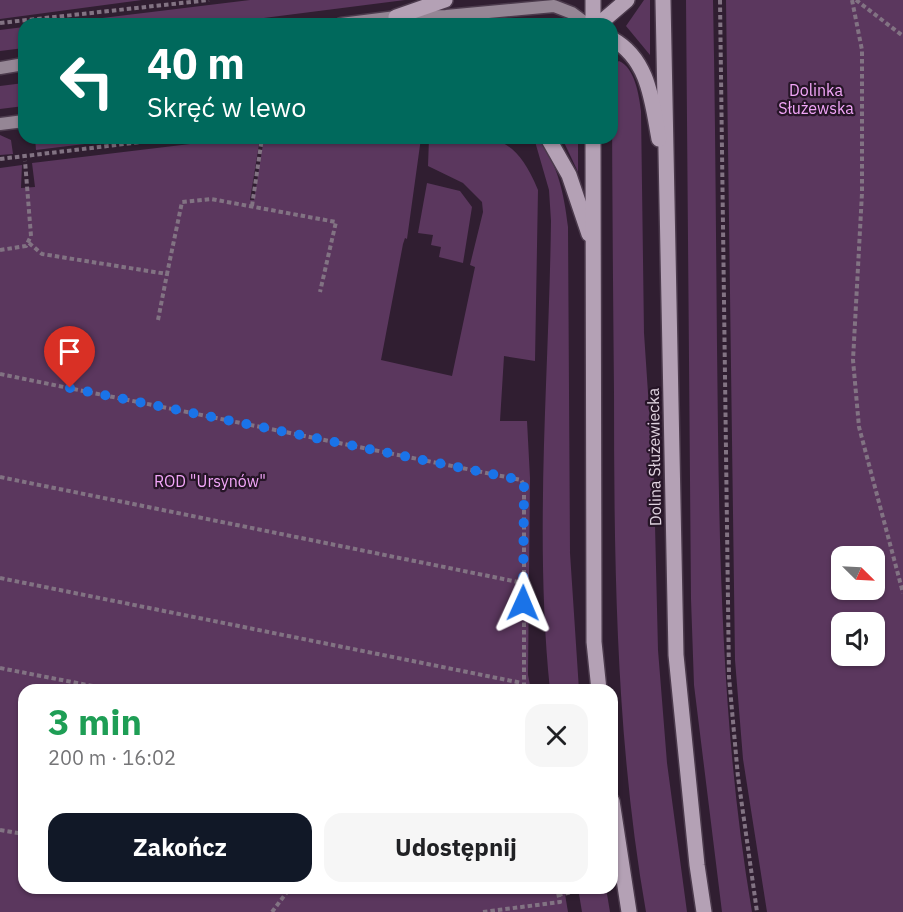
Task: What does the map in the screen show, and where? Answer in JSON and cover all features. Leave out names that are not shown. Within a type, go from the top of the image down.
[{"type":"main road","points":[[396,17],[446,0]]},
{"type":"main road","points":[[593,0],[593,18]]},
{"type":"main road","points":[[606,18],[627,0]]},
{"type":"main road","name":"Dolina Służewiecka","points":[[663,0],[675,655],[694,842],[704,912]]},
{"type":"main road","points":[[388,18],[446,16],[554,6],[579,18]]},
{"type":"main road","points":[[618,44],[632,54],[645,78],[668,183]]},
{"type":"main road","points":[[0,68],[18,65]]},
{"type":"main road","points":[[0,124],[18,122]]},
{"type":"main road","points":[[551,144],[569,175],[593,247]]},
{"type":"main road","points":[[593,144],[594,642],[598,684]]},
{"type":"main road","points":[[618,840],[629,912]]},
{"type":"path","points":[[45,18],[209,0]]},
{"type":"path","points":[[720,0],[729,677],[739,787],[757,912]]},
{"type":"path","points":[[854,0],[903,36]]},
{"type":"path","points":[[854,0],[862,50],[862,193],[853,360],[859,427],[903,593]]},
{"type":"path","points":[[0,23],[18,21]]},
{"type":"path","points":[[0,159],[124,144]]},
{"type":"path","points":[[252,206],[261,144]]},
{"type":"path","points":[[0,250],[26,246],[31,236],[25,161]]},
{"type":"path","points":[[158,320],[182,202],[211,199],[336,222],[320,292]]},
{"type":"path","points":[[29,243],[42,254],[167,274]]},
{"type":"path","points":[[0,374],[521,480],[524,485],[522,683],[0,578]]},
{"type":"path","points":[[0,477],[524,583]]},
{"type":"path","points":[[0,668],[82,684]]},
{"type":"path","points":[[0,830],[18,833]]},
{"type":"path","points":[[272,912],[286,894]]},
{"type":"path","points":[[483,912],[560,902],[558,895],[563,894]]},
{"type":"green space","points":[[0,0],[142,0],[0,19]]},
{"type":"green space","points":[[250,0],[405,0],[263,18],[102,18]]},
{"type":"green space","points":[[644,0],[650,0],[650,55],[626,26]]},
{"type":"green space","points":[[686,0],[713,0],[719,492],[723,613],[730,733],[752,912],[722,912],[694,685],[691,599]]},
{"type":"green space","name":"Dolinka Służewska","points":[[726,0],[903,0],[903,912],[767,912],[743,759],[735,660]]},
{"type":"green space","points":[[18,28],[18,49],[0,51],[0,30]]},
{"type":"green space","points":[[618,62],[629,70],[632,76],[641,111],[644,333],[654,483],[658,650],[667,763],[687,912],[646,912],[628,783],[619,653],[615,523],[612,144],[618,144]]},
{"type":"green space","points":[[18,84],[18,107],[0,109],[0,86]]},
{"type":"green space","points":[[0,135],[11,140],[13,154],[0,155]]},
{"type":"green space","points":[[36,144],[84,144],[36,150]]},
{"type":"green space","name":"ROD \"Ursynów\"","points":[[190,144],[259,144],[250,200],[254,200],[263,144],[420,144],[407,239],[405,238],[403,244],[381,360],[452,376],[475,267],[470,265],[483,212],[482,202],[463,183],[428,166],[429,144],[504,144],[518,155],[538,190],[535,361],[504,356],[500,421],[527,421],[530,478],[528,675],[530,684],[18,684],[18,894],[565,894],[568,912],[0,912],[0,168],[22,165],[21,188],[35,187],[32,163]]},
{"type":"green space","points":[[536,144],[543,144],[551,159],[562,191],[568,227],[570,553],[579,684],[549,684],[545,631],[543,514],[550,280],[549,190]]},
{"type":"green space","points":[[565,144],[578,144],[578,172]]},
{"type":"green space","points":[[427,183],[460,191],[472,207],[463,263],[439,257],[441,247],[431,245],[433,235],[418,233]]},
{"type":"green space","points":[[579,894],[607,894],[610,912],[582,912]]},
{"type":"route","points":[[70,388],[521,480],[524,485],[523,603]]}]
